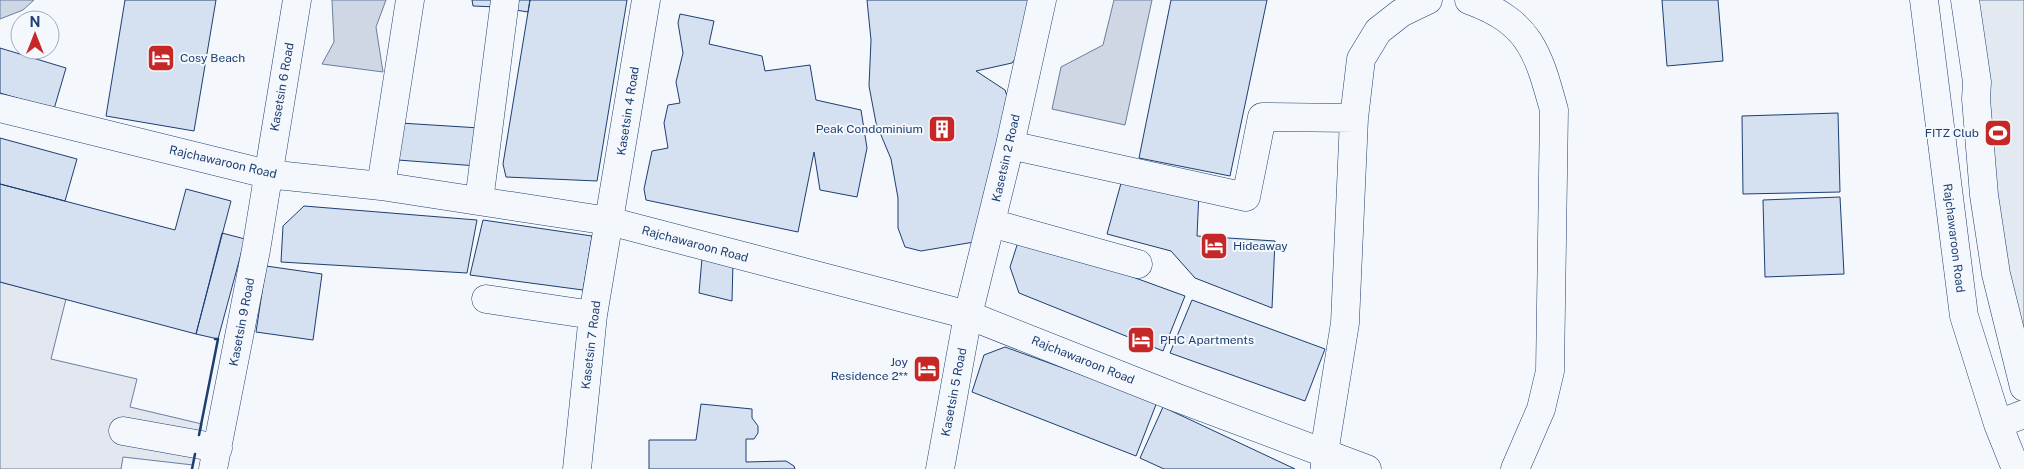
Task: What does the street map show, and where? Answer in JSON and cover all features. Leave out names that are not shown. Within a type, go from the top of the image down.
[{"type":"street","name":"Kasetsin 6 Road","points":[[267,174],[297,0]]},
{"type":"street","points":[[381,186],[410,0]]},
{"type":"street","points":[[479,201],[505,0]]},
{"type":"street","name":"Kasetsin 4 Road","points":[[609,221],[646,0]]},
{"type":"street","name":"Kasetsin 2 Road","points":[[968,315],[1010,145],[1042,0]]},
{"type":"street","points":[[1324,461],[1345,323],[1354,118],[1361,59],[1378,31],[1401,13],[1428,0]]},
{"type":"street","points":[[1469,0],[1488,7],[1510,20],[1531,43],[1543,71],[1554,110],[1550,371],[1541,409],[1515,469]]},
{"type":"street","name":"Rajchawaroon Road","points":[[1924,0],[1964,316],[1998,424],[2016,469]]},
{"type":"street","points":[[1965,0],[1977,82],[1976,99],[1984,195],[1996,274],[2024,387]]},
{"type":"street","name":"Rajchawaroon Road","points":[[0,108],[267,174],[381,186],[609,221],[968,315],[1175,397],[1324,461],[1367,469]]},
{"type":"street","points":[[1010,145],[1246,197],[1262,116],[1354,118]]},
{"type":"street","name":"Kasetsin 9 Road","points":[[215,458],[256,250],[267,174]]},
{"type":"street","name":"Kasetsin 7 Road","points":[[577,469],[593,315],[609,221]]},
{"type":"street","points":[[991,223],[1138,264]]},
{"type":"street","points":[[486,299],[593,315]]},
{"type":"street","name":"Kasetsin 5 Road","points":[[940,469],[968,315]]},
{"type":"street","points":[[1998,424],[2024,414]]},
{"type":"street","points":[[123,431],[215,458]]},
{"type":"shaded area","points":[[0,0],[34,0],[23,10],[10,10],[10,15],[0,19]]},
{"type":"shaded area","points":[[332,0],[386,0],[376,27],[383,72],[322,64],[334,42]]},
{"type":"shaded area","points":[[1114,0],[1152,0],[1125,125],[1052,109],[1061,67],[1103,45]]},
{"type":"shaded area","name":"FITZ Club","points":[[1954,0],[2024,0],[2024,406],[1988,267]]},
{"type":"shaded area","points":[[0,282],[66,299],[51,359],[137,379],[130,407],[202,424],[193,465],[123,457],[121,469],[0,469]]},
{"type":"building","name":"Cosy Beach","points":[[125,0],[216,0],[194,131],[106,116]]},
{"type":"building","points":[[472,0],[530,0],[528,12],[497,7],[473,6]]},
{"type":"building","points":[[530,0],[627,0],[597,181],[506,177],[503,164]]},
{"type":"building","name":"Peak Condominium","points":[[867,0],[1032,0],[1023,48],[1012,63],[976,71],[1005,90],[1010,105],[974,242],[921,251],[905,247],[898,228],[898,198],[891,159],[876,123],[869,86],[871,40]]},
{"type":"building","points":[[1171,0],[1267,0],[1230,176],[1139,158]]},
{"type":"building","points":[[1662,0],[1718,0],[1723,61],[1667,66]]},
{"type":"building","points":[[680,14],[714,21],[709,44],[762,56],[765,71],[810,65],[816,100],[861,110],[867,148],[857,197],[820,190],[814,152],[798,232],[646,200],[644,189],[652,151],[668,148],[664,123],[668,105],[680,103],[676,82],[683,53],[678,23]]},
{"type":"building","points":[[0,48],[10,51],[10,60],[40,60],[66,68],[54,109],[0,93]]},
{"type":"building","points":[[1838,113],[1840,192],[1743,194],[1742,116]]},
{"type":"building","points":[[400,123],[480,128],[477,166],[398,160]]},
{"type":"building","points":[[0,138],[77,159],[65,201],[0,184]]},
{"type":"building","name":"Hideaway","points":[[1123,176],[1199,192],[1197,236],[1275,241],[1272,308],[1195,278],[1171,251],[1107,234]]},
{"type":"building","points":[[0,184],[175,230],[186,189],[231,201],[196,334],[0,282]]},
{"type":"building","points":[[1840,197],[1844,274],[1765,277],[1763,200]]},
{"type":"building","points":[[304,206],[477,220],[467,273],[281,262],[283,226]]},
{"type":"building","points":[[483,220],[592,236],[583,290],[470,275]]},
{"type":"building","points":[[222,233],[245,239],[218,339],[196,334]]},
{"type":"building","points":[[1020,236],[1185,296],[1163,351],[1019,293],[1010,267]]},
{"type":"building","points":[[702,258],[733,262],[732,301],[699,293]]},
{"type":"building","points":[[266,266],[322,274],[313,340],[256,332]]},
{"type":"building","points":[[1192,300],[1325,349],[1305,401],[1170,353]]},
{"type":"building","points":[[1005,347],[1157,402],[1136,456],[972,392],[984,355]]},
{"type":"building","points":[[701,404],[752,409],[752,418],[758,426],[758,433],[754,439],[746,439],[746,462],[786,461],[794,466],[795,469],[649,469],[649,440],[696,440]]},
{"type":"building","points":[[1163,407],[1295,469],[1164,469],[1140,458]]},
{"type":"wall","points":[[199,435],[218,339],[215,339]]},
{"type":"wall","points":[[192,469],[195,454]]},
{"type":"place","name":"Cosy Beach","points":[[161,58]]},
{"type":"place","name":"Peak Condominium","points":[[942,129]]},
{"type":"place","name":"FITZ Club","points":[[1998,133]]},
{"type":"place","name":"Hideaway","points":[[1214,246]]},
{"type":"place","name":"PHC Apartments","points":[[1141,340]]},
{"type":"place","name":"Joy Residence 2**","points":[[927,369]]}]
